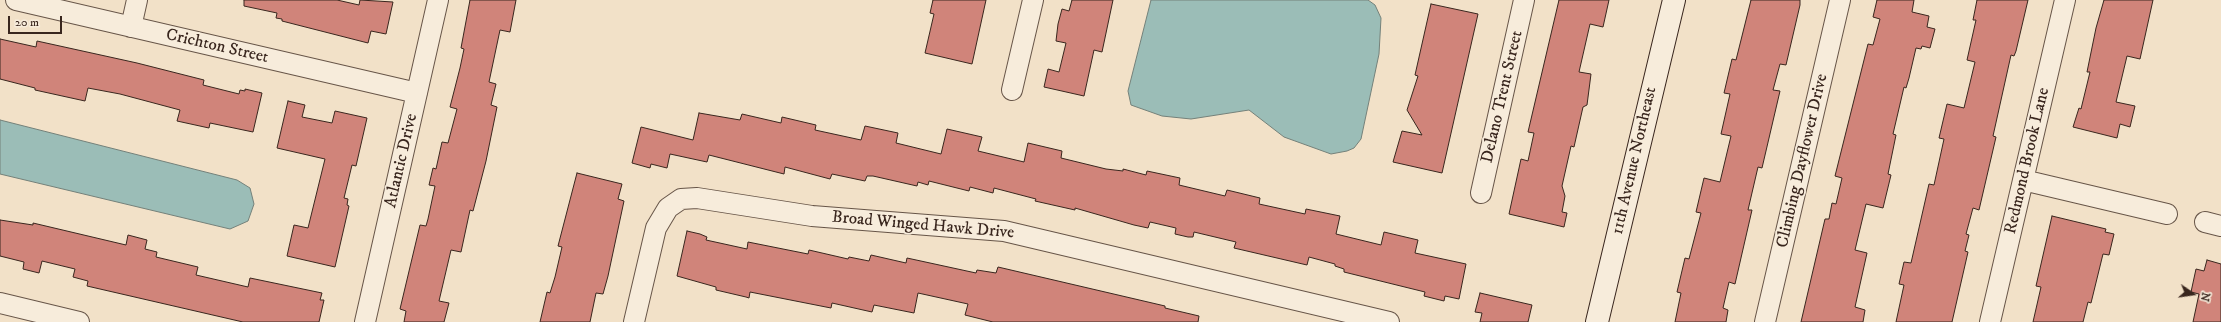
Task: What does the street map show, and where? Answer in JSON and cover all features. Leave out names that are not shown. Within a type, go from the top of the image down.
[{"type":"street","name":"Crichton Street","points":[[16,0],[417,93]]},
{"type":"street","points":[[131,27],[137,0]]},
{"type":"street","name":"Atlantic Drive","points":[[365,322],[438,0]]},
{"type":"street","points":[[1012,90],[1033,0]]},
{"type":"street","name":"Delano Trent Street","points":[[1481,193],[1524,0]]},
{"type":"street","name":"11th Avenue Northeast","points":[[1597,322],[1674,0]]},
{"type":"street","name":"Climbing Dayflower Drive","points":[[1765,322],[1840,0]]},
{"type":"street","name":"Redmond Brook Lane","points":[[1990,322],[2065,0]]},
{"type":"street","points":[[2023,180],[2167,214]]},
{"type":"street","name":"Broad Winged Hawk Drive","points":[[634,322],[656,228],[668,208],[681,199],[696,198],[812,216],[1004,231],[1389,322]]},
{"type":"street","points":[[0,304],[79,322]]},
{"type":"water","points":[[1151,0],[1368,0],[1375,5],[1381,18],[1379,54],[1361,139],[1354,148],[1331,154],[1284,137],[1249,110],[1191,119],[1162,116],[1131,105],[1128,91]]},
{"type":"water","points":[[0,120],[237,180],[250,188],[254,204],[248,221],[230,229],[0,174]]},
{"type":"building","points":[[244,0],[337,0],[359,5],[360,0],[393,2],[386,34],[371,31],[368,43],[282,21],[282,19],[276,18],[277,13],[244,6]]},
{"type":"building","points":[[470,0],[516,0],[510,32],[500,30],[489,82],[496,84],[491,105],[497,107],[486,161],[473,211],[470,210],[461,252],[451,250],[439,301],[449,303],[444,322],[404,322],[406,311],[400,309],[420,225],[426,226],[428,219],[435,186],[429,185],[433,168],[436,169],[442,142],[448,143],[457,109],[450,107],[464,49],[461,48]]},
{"type":"building","points":[[933,0],[986,0],[972,64],[925,53],[934,14],[930,13]]},
{"type":"building","points":[[1072,0],[1113,0],[1102,52],[1094,50],[1084,96],[1044,87],[1048,69],[1059,72],[1066,43],[1056,41],[1058,24],[1062,9],[1069,11]]},
{"type":"building","points":[[1559,0],[1609,0],[1603,27],[1590,24],[1579,72],[1591,74],[1587,105],[1583,107],[1574,147],[1571,146],[1562,186],[1565,196],[1562,212],[1567,213],[1564,227],[1509,214],[1521,159],[1528,161],[1534,133],[1528,132]]},
{"type":"building","points":[[1751,0],[1800,0],[1800,5],[1786,65],[1780,64],[1773,90],[1780,91],[1762,168],[1758,167],[1748,210],[1752,210],[1735,284],[1729,282],[1723,308],[1728,310],[1726,322],[1675,322],[1681,293],[1677,292],[1685,258],[1689,259],[1701,213],[1696,212],[1704,178],[1720,182],[1731,136],[1721,134],[1730,94],[1724,93],[1732,59],[1736,60]]},
{"type":"building","points":[[1877,0],[1914,0],[1912,12],[1929,16],[1927,27],[1935,29],[1930,48],[1922,46],[1921,49],[1916,48],[1906,88],[1904,87],[1893,134],[1896,135],[1888,174],[1891,175],[1883,208],[1866,204],[1855,250],[1867,253],[1855,307],[1865,310],[1863,322],[1801,322],[1825,219],[1829,219],[1832,203],[1836,204],[1842,178],[1835,176],[1868,44],[1873,45],[1880,19],[1873,17]]},
{"type":"building","points":[[1977,0],[2028,0],[2016,51],[2014,56],[2011,55],[1993,136],[1996,137],[1979,210],[1973,208],[1966,234],[1969,235],[1965,251],[1968,252],[1952,322],[1896,322],[1904,285],[1899,284],[1904,262],[1911,263],[1929,184],[1934,185],[1944,139],[1939,138],[1947,104],[1964,108],[1975,62],[1967,60],[1976,20],[1973,20]]},
{"type":"building","points":[[2104,0],[2153,0],[2140,59],[2127,56],[2116,102],[2135,106],[2130,127],[2120,124],[2117,138],[2073,127],[2079,108],[2081,109],[2090,72],[2087,72],[2096,28]]},
{"type":"building","points":[[1431,4],[1478,14],[1442,173],[1393,162],[1402,131],[1422,135],[1407,110],[1418,76],[1415,75]]},
{"type":"building","points":[[0,39],[36,47],[37,41],[137,63],[204,80],[203,85],[239,94],[240,90],[245,91],[245,89],[262,93],[253,132],[210,123],[209,128],[177,121],[180,110],[120,94],[88,88],[85,101],[35,90],[35,88],[0,79]]},
{"type":"building","points":[[288,101],[305,105],[302,117],[332,123],[335,111],[367,118],[356,166],[352,165],[344,198],[348,199],[347,205],[349,206],[335,267],[287,256],[294,225],[308,228],[325,159],[277,148]]},
{"type":"building","points":[[699,113],[740,120],[742,114],[781,123],[782,117],[816,125],[815,130],[861,140],[865,126],[898,133],[896,143],[941,154],[947,129],[982,137],[978,151],[1024,162],[1028,143],[1062,151],[1061,158],[1106,169],[1123,171],[1123,169],[1146,175],[1147,171],[1180,178],[1179,185],[1225,196],[1227,190],[1260,198],[1259,204],[1305,214],[1306,209],[1340,216],[1336,234],[1381,245],[1384,232],[1418,240],[1415,253],[1466,264],[1459,299],[1445,296],[1444,301],[1424,296],[1425,292],[1344,272],[1344,269],[1335,266],[1335,264],[1309,257],[1307,265],[1234,248],[1236,242],[1194,232],[1193,237],[1175,234],[1176,228],[1150,222],[1148,228],[1134,225],[1075,208],[1075,210],[1035,201],[1036,199],[994,188],[993,193],[970,187],[969,191],[929,181],[928,185],[918,182],[917,186],[873,176],[867,176],[865,181],[832,174],[830,179],[785,167],[784,174],[709,155],[707,162],[670,154],[667,168],[651,164],[650,168],[632,163],[641,127],[693,140]]},
{"type":"building","points":[[577,173],[622,184],[618,199],[624,201],[608,276],[603,294],[596,293],[590,322],[540,322],[547,292],[550,293],[555,277],[562,247],[558,246]]},
{"type":"building","points":[[2052,216],[2106,229],[2105,232],[2114,234],[2109,255],[2103,254],[2091,303],[2088,302],[2083,322],[2033,322],[2041,287],[2036,286]]},
{"type":"building","points":[[0,220],[33,225],[33,223],[126,245],[128,235],[147,240],[145,249],[157,252],[156,257],[198,267],[196,275],[248,287],[250,278],[322,293],[320,300],[324,300],[319,322],[243,322],[87,286],[88,281],[73,277],[75,269],[42,261],[39,273],[23,269],[24,262],[0,256]]},
{"type":"building","points":[[687,231],[707,237],[706,240],[747,249],[748,242],[808,254],[809,250],[848,259],[849,257],[869,261],[871,255],[906,263],[907,258],[976,273],[977,270],[996,273],[998,267],[1165,306],[1165,308],[1199,316],[1198,322],[993,322],[965,315],[968,304],[918,293],[914,313],[874,305],[872,312],[832,303],[831,308],[750,292],[749,298],[716,290],[716,287],[677,276]]},
{"type":"building","points":[[2207,260],[2221,264],[2221,322],[2193,322],[2199,294],[2191,292],[2196,269],[2204,271]]},
{"type":"building","points":[[1480,293],[1532,305],[1528,322],[1480,322],[1482,313],[1475,312]]}]
